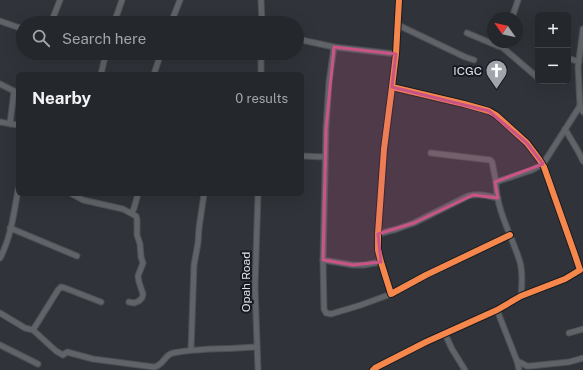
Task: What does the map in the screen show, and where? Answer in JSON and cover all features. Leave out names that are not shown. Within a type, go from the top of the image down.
[{"type":"street","points":[[54,16],[60,0]]},
{"type":"street","points":[[116,16],[122,0]]},
{"type":"street","points":[[174,16],[180,0]]},
{"type":"street","points":[[262,0],[262,16]]},
{"type":"street","points":[[391,294],[378,250],[378,234],[384,149],[396,54],[399,0]]},
{"type":"street","points":[[514,12],[518,0]]},
{"type":"street","points":[[0,21],[16,27]]},
{"type":"street","points":[[398,25],[474,60]]},
{"type":"street","points":[[583,30],[580,65],[580,106],[583,112]]},
{"type":"street","points":[[467,33],[487,41]]},
{"type":"street","points":[[304,41],[334,47],[396,54]]},
{"type":"street","points":[[334,47],[326,128],[325,157],[323,260],[324,309],[326,313],[331,314],[391,294],[426,275],[510,235]]},
{"type":"street","points":[[508,48],[535,75]]},
{"type":"street","points":[[102,72],[105,60]]},
{"type":"street","points":[[155,72],[159,60]]},
{"type":"street","points":[[261,60],[261,72]]},
{"type":"street","points":[[571,60],[580,65]]},
{"type":"street","points":[[0,84],[14,91],[10,124]]},
{"type":"street","points":[[372,370],[444,334],[497,310],[521,296],[565,279],[581,270],[542,164],[527,143],[496,115],[489,111],[392,88]]},
{"type":"street","points":[[496,182],[532,170],[542,164],[580,106]]},
{"type":"street","points":[[0,122],[16,125]]},
{"type":"street","points":[[565,129],[583,161]]},
{"type":"street","points":[[431,153],[490,160],[492,162],[498,198],[520,263],[522,280],[521,296]]},
{"type":"street","points":[[304,156],[325,157]]},
{"type":"street","points":[[378,234],[414,223],[473,195],[479,194],[498,198]]},
{"type":"street","points":[[0,258],[4,251],[17,196]]},
{"type":"street","points":[[76,196],[83,200],[123,209],[136,216],[137,235],[143,263],[138,276],[143,294],[139,301],[134,303],[129,302]]},
{"type":"street","points":[[132,213],[137,196]]},
{"type":"street","points":[[191,350],[194,265],[204,196]]},
{"type":"street","name":"Opah Road","points":[[258,196],[255,287],[258,370]]},
{"type":"street","points":[[10,228],[77,256]]},
{"type":"street","points":[[323,260],[353,265],[381,262]]},
{"type":"street","points":[[33,330],[58,290],[61,288],[65,288],[101,302]]},
{"type":"street","points":[[497,310],[517,361],[519,370]]},
{"type":"street","points":[[0,313],[25,328],[33,330],[56,351],[63,355],[67,352],[93,359],[154,367],[161,364],[172,353],[191,350],[257,347]]},
{"type":"street","points":[[568,333],[583,329]]},
{"type":"street","points":[[444,334],[465,370]]},
{"type":"street","points":[[0,345],[38,364]]},
{"type":"street","points":[[517,361],[530,366],[569,362],[583,358]]},
{"type":"highlighted area","points":[[334,47],[396,54],[392,87],[489,111],[527,143],[543,164],[495,182],[498,198],[473,195],[414,223],[378,234],[381,262],[353,265],[323,260],[326,128]]},
{"type":"cycle path","points":[[373,370],[426,342],[497,310],[521,296],[565,279],[580,270],[544,167],[527,143],[496,115],[489,111],[392,87],[396,54],[399,0]]},
{"type":"cycle path","points":[[392,87],[384,149],[378,234],[378,250],[391,294],[426,275],[510,235]]},
{"type":"place","name":"ICGC","points":[[497,90]]}]
